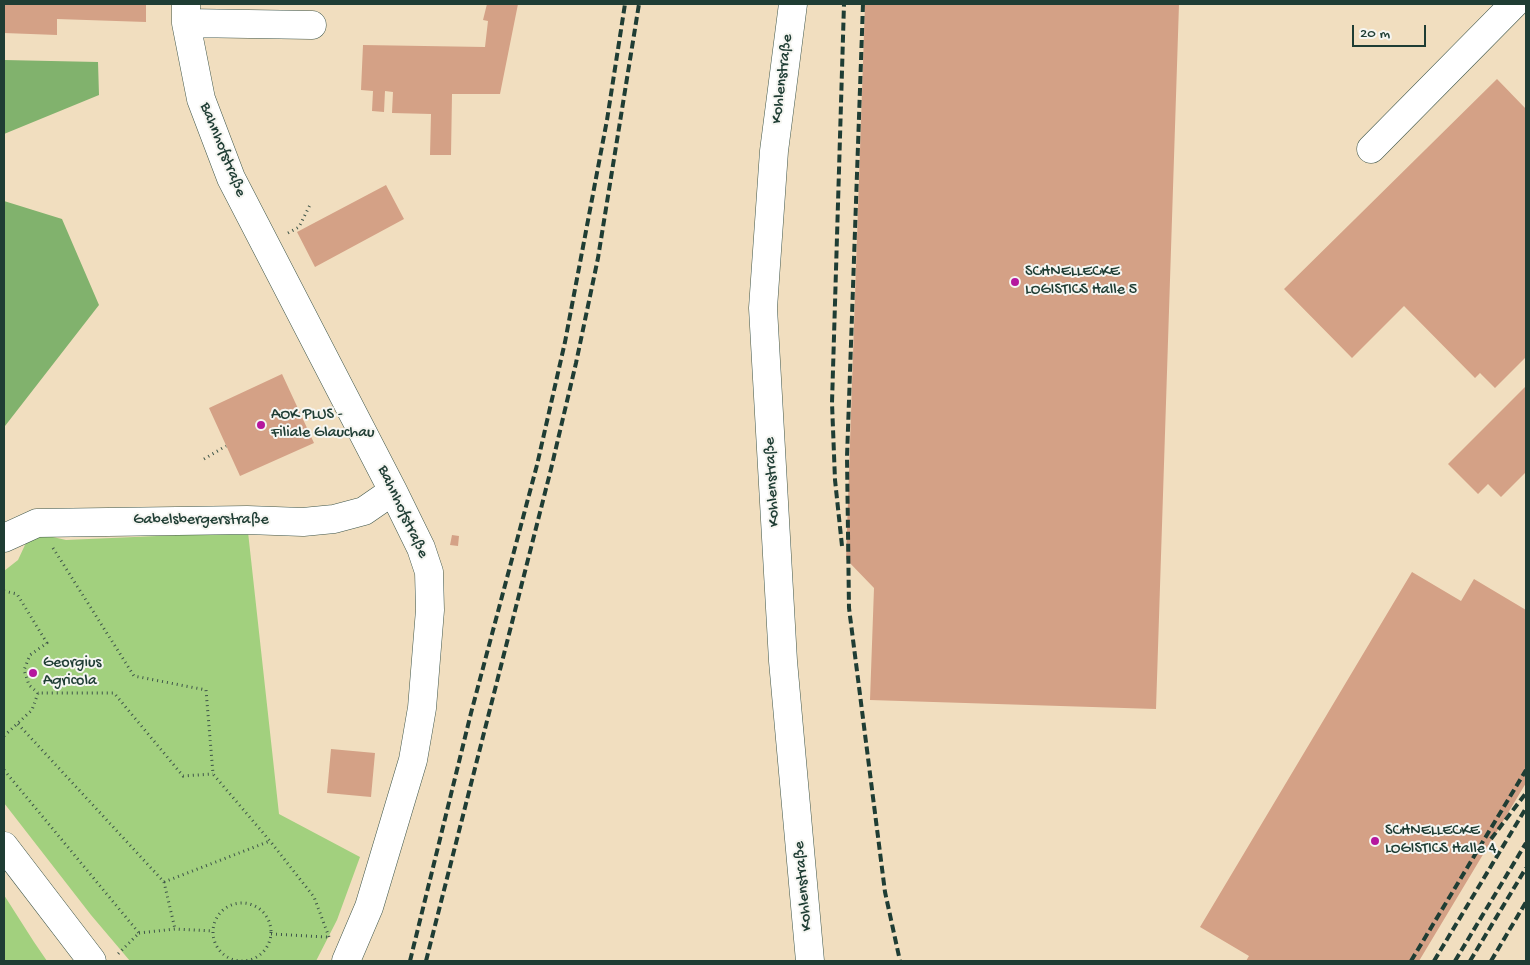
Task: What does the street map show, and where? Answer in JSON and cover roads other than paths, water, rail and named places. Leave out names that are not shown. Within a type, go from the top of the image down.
[{"type":"street","name":"Kohlenstraße","points":[[793,4],[774,151],[764,308],[783,661],[810,961]]},
{"type":"street","points":[[1371,150],[1514,4]]},
{"type":"street","points":[[186,13],[312,25]]},
{"type":"street","name":"Bahnhofstraße","points":[[186,13],[201,99],[231,178],[393,491],[421,548],[429,572],[430,610],[422,698],[413,760],[369,907],[349,953]]},
{"type":"street","name":"Gabelsbergerstraße","points":[[4,538],[37,523],[247,520],[303,522],[334,519],[364,511],[393,491]]},
{"type":"street","points":[[4,846],[92,961]]},
{"type":"railway","points":[[410,961],[471,713],[537,465],[565,342],[607,120],[625,4]]},
{"type":"railway","points":[[426,961],[551,469],[576,363],[598,258],[639,4]]},
{"type":"railway","points":[[842,546],[835,480],[832,403],[844,4]]},
{"type":"railway","points":[[863,4],[847,457],[849,608],[885,892],[900,961]]},
{"type":"railway","points":[[1411,961],[1526,770]]},
{"type":"railway","points":[[1491,839],[1526,793]]},
{"type":"railway","points":[[1434,961],[1526,808]]},
{"type":"railway","points":[[1455,961],[1526,843]]},
{"type":"railway","points":[[1470,961],[1526,868]]},
{"type":"railway","points":[[1491,961],[1526,902]]},
{"type":"place","name":"SCHNELLECKE LOGISTICS Halle 5","points":[[1015,282]]},
{"type":"place","name":"AOK PLUS - Filiale Glauchau","points":[[261,425]]},
{"type":"place","name":"Georgius Agricola","points":[[33,673]]},
{"type":"place","name":"SCHNELLECKE LOGISTICS Halle 4","points":[[1375,841]]}]
